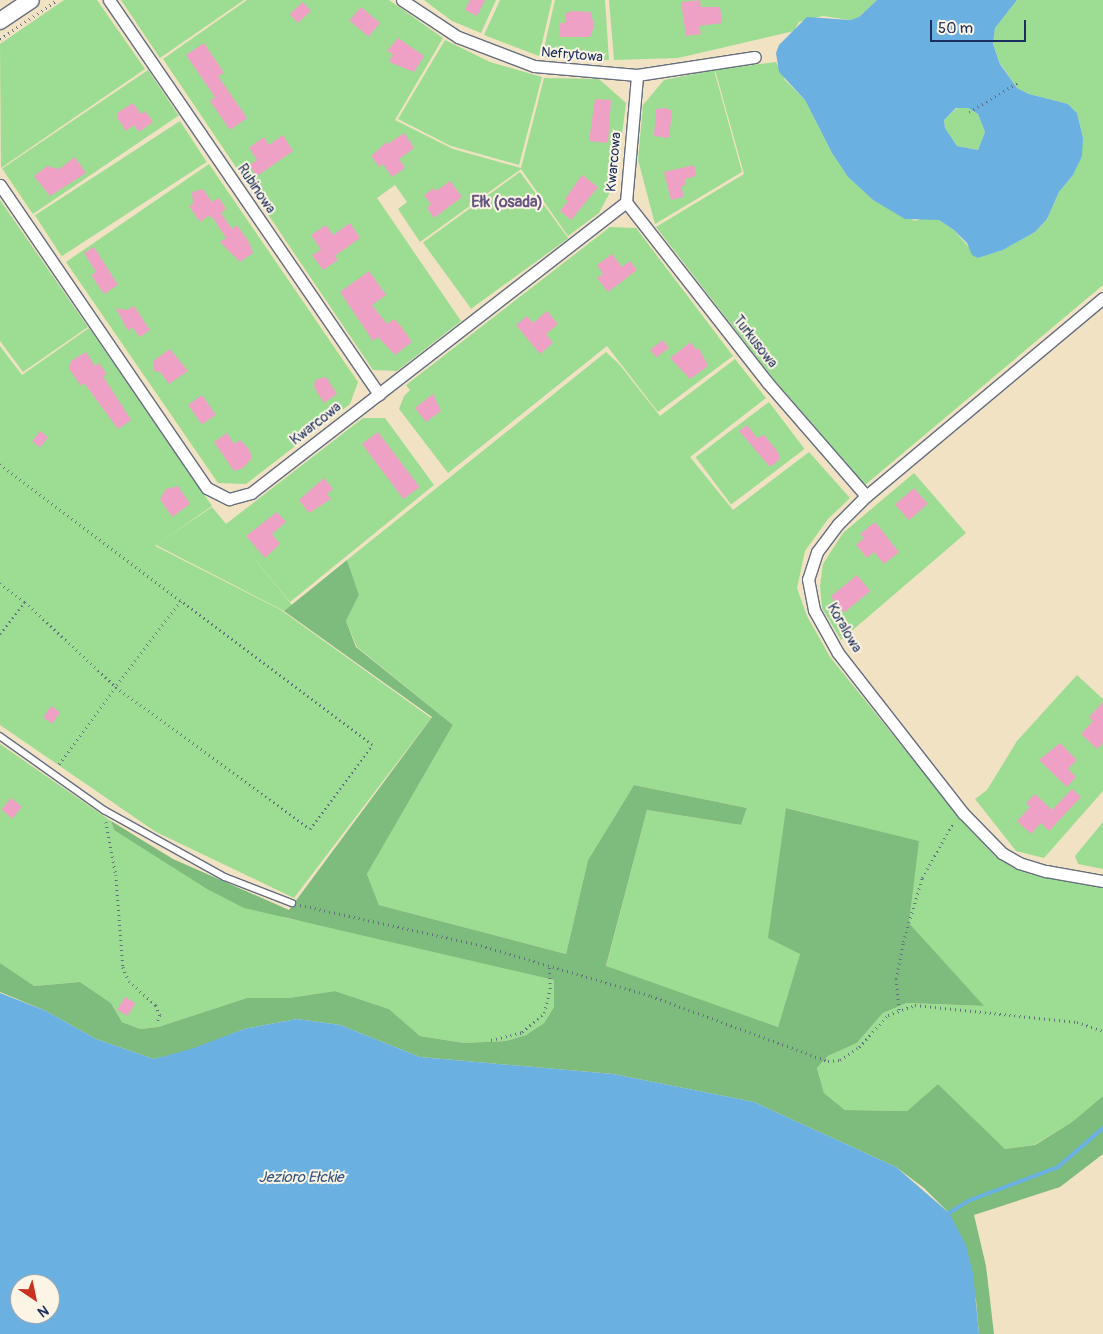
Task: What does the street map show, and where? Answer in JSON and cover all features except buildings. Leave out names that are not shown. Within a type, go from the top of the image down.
[{"type":"street","points":[[0,21],[31,0]]},
{"type":"street","name":"Rubinowa","points":[[109,0],[378,394]]},
{"type":"street","name":"Nefrytowa","points":[[402,0],[458,37],[534,66],[637,75],[754,57]]},
{"type":"street","name":"Kwarcowa","points":[[0,185],[207,488],[228,499],[251,493],[626,202],[637,75]]},
{"type":"street","name":"Turkusowa","points":[[626,202],[767,382],[866,496]]},
{"type":"street","name":"Koralowa","points":[[1103,298],[866,496],[838,524],[817,552],[808,579],[814,610],[838,653],[964,812],[1002,853],[1019,864],[1103,881]]},
{"type":"lane","points":[[0,736],[104,810],[225,876],[292,903]]},
{"type":"path","points":[[969,112],[1020,81]]},
{"type":"path","points":[[0,464],[372,745],[310,828],[116,687],[25,602],[0,584]]},
{"type":"path","points":[[53,772],[181,601]]},
{"type":"path","points":[[0,634],[25,602]]},
{"type":"path","points":[[104,810],[116,876],[123,968],[129,981],[156,1005],[160,1015],[157,1024]]},
{"type":"path","points":[[899,1010],[896,979],[899,960],[922,878],[952,824],[964,812]]},
{"type":"path","points":[[292,903],[476,944],[652,996],[828,1061],[840,1060],[860,1047],[888,1015],[915,1005],[1077,1022],[1103,1031]]},
{"type":"path","points":[[490,1040],[522,1032],[544,1014],[550,989],[549,966]]},
{"type":"green space","points":[[64,0],[97,0],[145,69],[1,168],[0,44]]},
{"type":"green space","points":[[121,0],[244,0],[160,58]]},
{"type":"green space","points":[[247,0],[389,0],[443,38],[395,120],[453,149],[521,168],[544,78],[599,79],[626,103],[616,181],[599,213],[568,236],[521,169],[420,242],[398,209],[407,202],[395,185],[377,198],[461,321],[397,371],[373,370],[163,59]]},
{"type":"green space","points":[[424,0],[496,0],[481,33],[452,21]]},
{"type":"green space","points":[[500,0],[552,0],[539,56],[484,35]]},
{"type":"green space","points":[[555,0],[605,0],[609,60],[542,57]]},
{"type":"green space","points":[[609,0],[877,0],[859,17],[850,20],[823,16],[799,22],[794,31],[678,58],[614,60]]},
{"type":"green space","points":[[1017,0],[1103,0],[1103,285],[865,485],[772,377],[656,227],[744,174],[715,70],[776,62],[785,80],[805,100],[832,153],[848,177],[873,200],[915,221],[926,217],[939,220],[954,230],[978,258],[1003,250],[1035,232],[1047,219],[1059,192],[1073,175],[1083,138],[1077,113],[1068,104],[1029,94],[1017,88],[1000,63],[993,44],[995,28]]},
{"type":"green space","points":[[445,40],[490,62],[542,77],[519,165],[451,146],[398,119]]},
{"type":"green space","points":[[148,70],[179,116],[33,214],[2,168]]},
{"type":"green space","points":[[714,70],[742,172],[655,224],[638,160],[643,105],[664,80]]},
{"type":"green space","points":[[957,108],[968,108],[978,114],[985,132],[978,150],[957,146],[945,128],[944,120]]},
{"type":"green space","points":[[180,121],[207,162],[62,256],[35,215]]},
{"type":"green space","points":[[209,164],[358,382],[350,404],[246,484],[218,483],[66,262]]},
{"type":"green space","points":[[520,172],[568,238],[471,309],[423,243]]},
{"type":"green space","points":[[0,200],[88,327],[23,372],[0,341]]},
{"type":"green space","points":[[610,227],[636,228],[733,356],[658,412],[607,346],[448,473],[399,409],[404,396],[410,390],[406,385]]},
{"type":"green space","points":[[89,328],[212,506],[155,546],[281,610],[431,718],[294,898],[156,832],[0,725],[0,346],[22,375]]},
{"type":"green space","points":[[606,352],[619,364],[660,416],[735,359],[766,398],[690,457],[733,510],[809,452],[850,498],[828,519],[805,551],[797,588],[807,616],[830,657],[968,828],[995,856],[1012,867],[1033,875],[1103,888],[1103,1096],[1072,1122],[1034,1145],[1005,1149],[938,1084],[907,1111],[845,1110],[824,1093],[817,1068],[828,1056],[857,1043],[883,1013],[907,1003],[983,1006],[909,923],[918,841],[787,808],[800,954],[778,1027],[606,967],[647,810],[741,825],[747,808],[634,785],[588,860],[566,954],[379,905],[367,874],[453,725],[357,647],[346,621],[359,595],[347,560]]},
{"type":"green space","points":[[769,402],[805,449],[731,504],[696,457]]},
{"type":"green space","points":[[363,418],[385,418],[434,485],[290,602],[239,540],[292,605],[284,611],[156,545],[212,507],[226,524]]},
{"type":"green space","points":[[914,473],[966,533],[841,640],[822,608],[820,586],[823,564],[843,533]]},
{"type":"green space","points":[[347,560],[359,595],[346,621],[356,647],[453,725],[367,874],[379,905],[566,954],[588,860],[634,785],[747,808],[741,825],[647,810],[606,966],[778,1027],[800,954],[768,938],[786,808],[919,841],[909,923],[984,1006],[907,1003],[883,1013],[857,1043],[828,1056],[817,1068],[824,1093],[845,1110],[907,1111],[938,1084],[1005,1149],[1035,1145],[1072,1122],[1103,1096],[1103,1154],[1060,1187],[974,1215],[986,1266],[994,1334],[979,1334],[976,1300],[949,1213],[924,1188],[896,1167],[754,1102],[613,1074],[420,1057],[340,1025],[297,1019],[244,1029],[191,1050],[154,1059],[96,1039],[46,1011],[0,992],[0,963],[34,986],[80,982],[111,1003],[122,1022],[140,1029],[158,1027],[247,998],[289,998],[335,991],[389,1009],[420,1036],[464,1043],[506,1041],[526,1035],[544,1023],[554,1007],[554,980],[244,908],[207,889],[114,830],[111,821],[173,859],[289,910],[432,717],[284,611]]},
{"type":"green space","points":[[1077,675],[1103,699],[1103,791],[1044,858],[1016,851],[975,799],[987,790],[1017,741]]},
{"type":"green space","points":[[0,744],[111,821],[114,830],[285,918],[340,928],[554,980],[554,1007],[544,1023],[526,1035],[506,1041],[464,1043],[420,1036],[389,1009],[335,991],[289,998],[247,998],[158,1027],[140,1029],[122,1022],[111,1003],[80,982],[33,986],[0,963]]},
{"type":"green space","points":[[1103,822],[1103,869],[1078,864],[1075,856]]},
{"type":"water","points":[[877,0],[1017,0],[995,28],[993,44],[1000,64],[1017,88],[1029,94],[1068,104],[1077,113],[1083,138],[1082,156],[1073,175],[1059,192],[1047,219],[1035,232],[1003,250],[978,258],[972,255],[967,243],[954,230],[939,220],[905,219],[873,200],[848,177],[832,153],[805,100],[779,72],[776,53],[779,45],[807,17],[850,20],[859,17]],"holes":[[[956,108],[968,108],[978,114],[985,132],[978,150],[957,146],[945,128],[944,120]]]},
{"type":"water","name":"Jezioro Ełckie","points":[[0,993],[46,1011],[96,1039],[154,1059],[191,1049],[244,1029],[297,1019],[340,1025],[420,1057],[613,1074],[754,1102],[896,1167],[949,1213],[966,1245],[973,1273],[979,1334],[0,1334]]},
{"type":"waterway","points":[[949,1213],[968,1201],[1058,1167],[1103,1128]]},
{"type":"district","name":"Ełk (osada)","points":[[507,202]]}]
